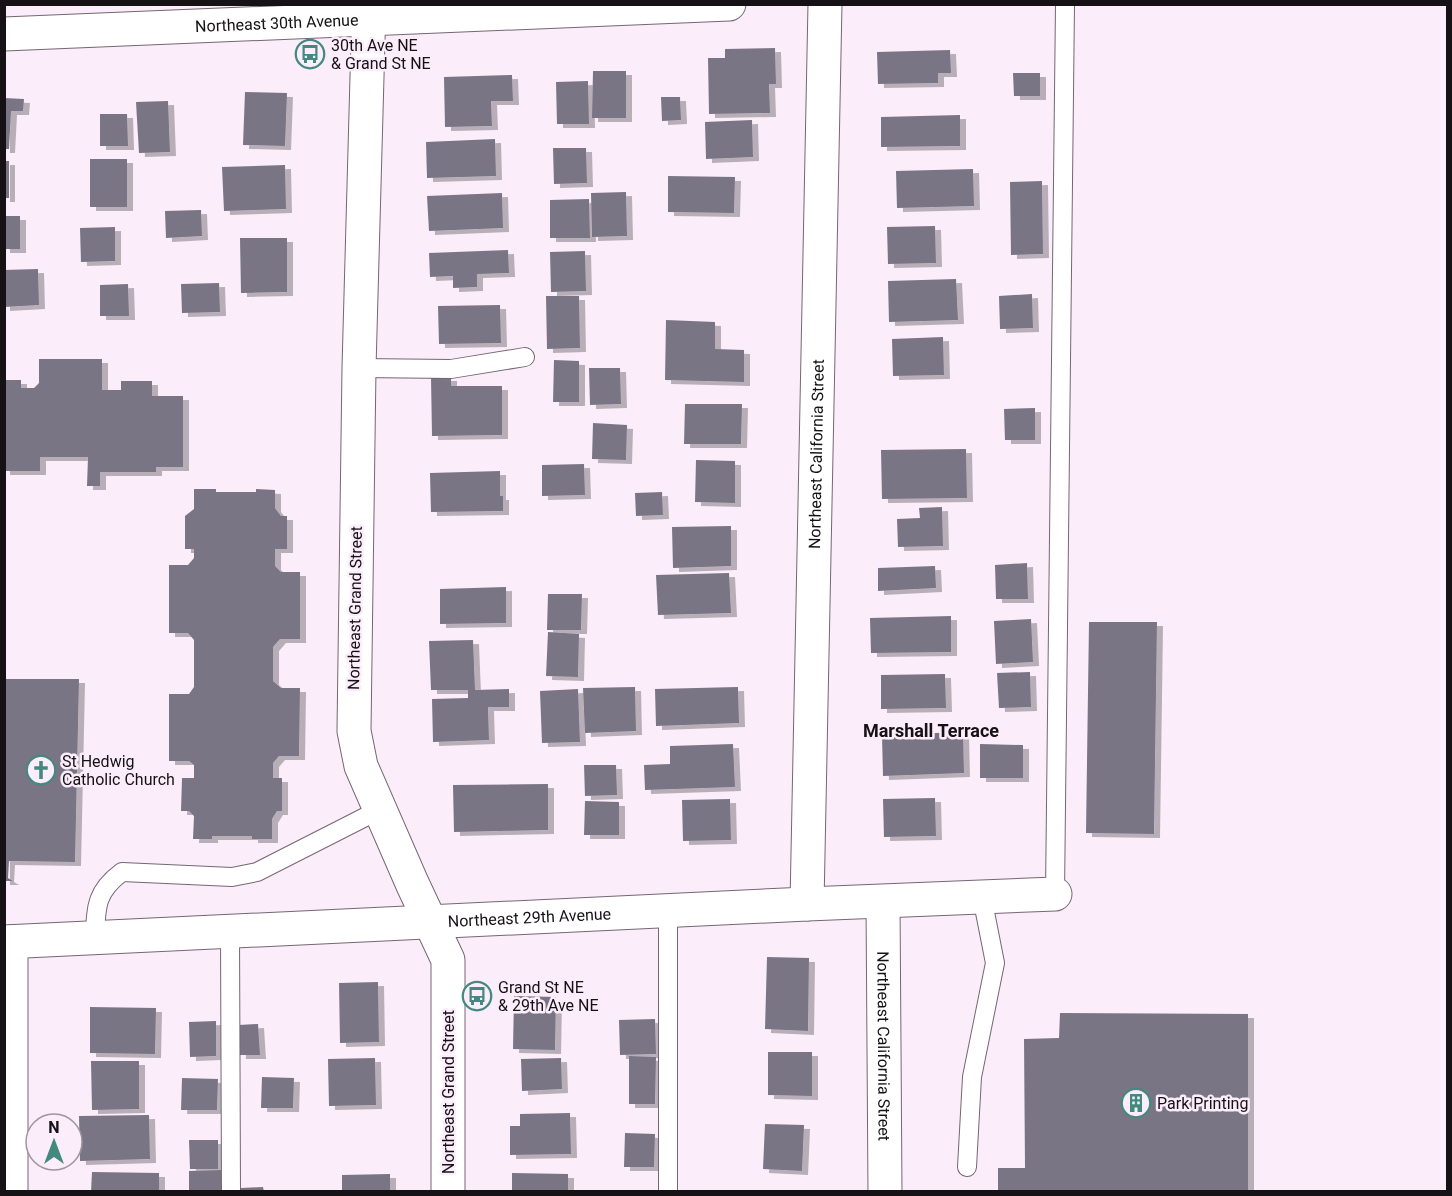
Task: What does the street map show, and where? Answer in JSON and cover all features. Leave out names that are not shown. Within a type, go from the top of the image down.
[{"type":"street","name":"Northeast 30th Avenue","points":[[4,34],[369,12],[729,4]]},
{"type":"street","name":"Northeast California Street","points":[[807,904],[825,4]]},
{"type":"street","name":"Northeast Grand Street","points":[[369,12],[359,368],[354,731],[361,766],[379,810],[448,960],[448,1191]]},
{"type":"street","name":"Northeast 29th Avenue","points":[[8,942],[1055,894]]},
{"type":"street","name":"Northeast California Street","points":[[884,902],[885,1191]]},
{"type":"street","points":[[8,942],[11,1191]]},
{"type":"lane","points":[[1055,894],[1065,4]]},
{"type":"lane","points":[[359,368],[451,369],[525,357]]},
{"type":"lane","points":[[95,939],[96,903],[109,882],[122,872],[232,877],[257,872],[379,810]]},
{"type":"lane","points":[[967,1167],[972,1077],[995,963],[982,897]]},
{"type":"lane","points":[[668,910],[668,1191]]},
{"type":"lane","points":[[230,932],[231,1191]]},
{"type":"building","points":[[775,48],[776,84],[769,84],[770,113],[709,114],[708,58],[725,58],[725,49]]},
{"type":"building","points":[[950,50],[951,73],[938,73],[938,83],[878,84],[877,52]]},
{"type":"building","points":[[593,71],[626,71],[626,118],[592,118]]},
{"type":"building","points":[[1013,73],[1040,73],[1040,96],[1014,96]]},
{"type":"building","points":[[512,75],[513,101],[491,101],[492,126],[445,127],[444,77]]},
{"type":"building","points":[[588,81],[589,124],[557,124],[556,82]]},
{"type":"building","points":[[245,92],[287,93],[285,146],[243,145]]},
{"type":"building","points":[[661,97],[680,97],[681,120],[662,121]]},
{"type":"building","points":[[4,98],[24,99],[23,111],[11,111],[9,149],[4,149]]},
{"type":"building","points":[[168,101],[170,152],[139,153],[136,102]]},
{"type":"building","points":[[100,114],[127,114],[128,146],[100,146]]},
{"type":"building","points":[[960,115],[960,146],[881,147],[881,117]]},
{"type":"building","points":[[752,120],[753,157],[706,159],[705,122]]},
{"type":"building","points":[[495,139],[496,176],[427,178],[426,142]]},
{"type":"building","points":[[553,148],[586,148],[587,183],[554,184]]},
{"type":"building","points":[[90,159],[127,159],[127,207],[90,207]]},
{"type":"building","points":[[4,161],[9,161],[9,198],[4,198]]},
{"type":"building","points":[[285,165],[286,209],[224,211],[222,167]]},
{"type":"building","points":[[973,169],[974,206],[897,208],[896,171]]},
{"type":"building","points":[[668,176],[735,177],[734,213],[668,212]]},
{"type":"building","points":[[1042,181],[1043,254],[1011,255],[1010,182]]},
{"type":"building","points":[[626,192],[627,236],[592,237],[591,193]]},
{"type":"building","points":[[502,193],[503,228],[429,231],[427,196]]},
{"type":"building","points":[[589,199],[590,238],[550,238],[550,200]]},
{"type":"building","points":[[201,210],[202,236],[166,238],[165,211]]},
{"type":"building","points":[[4,216],[20,216],[20,249],[4,249]]},
{"type":"building","points":[[935,226],[936,263],[888,264],[887,227]]},
{"type":"building","points":[[115,227],[115,261],[81,262],[80,228]]},
{"type":"building","points":[[240,238],[287,238],[287,292],[241,293]]},
{"type":"building","points":[[508,250],[509,273],[477,274],[477,287],[453,288],[453,276],[430,277],[429,253]]},
{"type":"building","points":[[585,251],[586,291],[551,292],[550,252]]},
{"type":"building","points":[[38,269],[39,305],[4,307],[4,270]]},
{"type":"building","points":[[956,279],[958,320],[889,322],[888,281]]},
{"type":"building","points":[[219,283],[220,312],[182,313],[181,284]]},
{"type":"building","points":[[128,284],[129,316],[100,316],[100,285]]},
{"type":"building","points":[[1032,294],[1033,328],[1000,329],[999,296]]},
{"type":"building","points":[[546,296],[579,296],[580,348],[547,349]]},
{"type":"building","points":[[500,305],[501,343],[439,344],[438,306]]},
{"type":"building","points":[[666,320],[715,322],[715,349],[744,350],[744,382],[665,380]]},
{"type":"building","points":[[943,337],[944,375],[893,376],[892,339]]},
{"type":"building","points":[[39,359],[102,359],[102,390],[121,390],[121,381],[152,381],[152,396],[183,396],[183,467],[156,467],[156,472],[100,472],[100,486],[87,486],[88,457],[40,457],[40,471],[4,471],[4,380],[21,380],[21,388],[34,388],[39,383]]},
{"type":"building","points":[[554,360],[579,361],[579,402],[553,402]]},
{"type":"building","points":[[589,368],[620,368],[621,404],[590,405]]},
{"type":"building","points":[[431,377],[451,377],[451,386],[502,386],[502,435],[432,436]]},
{"type":"building","points":[[685,404],[742,404],[741,444],[684,444]]},
{"type":"building","points":[[1035,408],[1035,440],[1005,440],[1004,409]]},
{"type":"building","points":[[593,423],[627,425],[626,460],[592,459]]},
{"type":"building","points":[[966,449],[967,498],[882,499],[881,450]]},
{"type":"building","points":[[696,460],[735,461],[735,503],[695,502]]},
{"type":"building","points":[[584,464],[585,495],[542,496],[542,465]]},
{"type":"building","points":[[500,471],[500,496],[503,496],[503,511],[431,512],[430,473]]},
{"type":"building","points":[[194,489],[216,489],[216,492],[275,490],[275,508],[281,516],[287,516],[287,549],[275,549],[275,566],[281,572],[300,572],[300,639],[280,639],[273,647],[273,681],[281,688],[300,688],[299,756],[279,756],[273,763],[273,778],[282,778],[282,811],[277,811],[272,819],[272,839],[252,839],[252,836],[212,836],[212,839],[193,839],[194,816],[189,811],[181,811],[182,778],[194,778],[194,765],[189,761],[169,761],[169,694],[189,694],[194,687],[194,640],[188,633],[169,633],[169,565],[188,565],[194,558],[194,549],[185,549],[185,516],[194,509]]},
{"type":"building","points":[[662,492],[663,515],[636,516],[635,493]]},
{"type":"building","points":[[942,507],[943,546],[898,547],[897,519],[920,518],[919,508]]},
{"type":"building","points":[[731,526],[731,566],[673,568],[672,527]]},
{"type":"building","points":[[1027,563],[1028,599],[996,599],[995,565]]},
{"type":"building","points":[[935,566],[936,588],[878,591],[878,568]]},
{"type":"building","points":[[729,573],[731,613],[658,615],[656,575]]},
{"type":"building","points":[[506,587],[506,623],[440,624],[440,589]]},
{"type":"building","points":[[548,594],[582,594],[581,630],[547,630]]},
{"type":"building","points":[[951,616],[951,652],[871,653],[870,618]]},
{"type":"building","points":[[1031,619],[1033,662],[996,664],[994,621]]},
{"type":"building","points":[[1089,622],[1157,622],[1154,834],[1086,833]]},
{"type":"building","points":[[548,632],[579,634],[578,677],[546,676]]},
{"type":"building","points":[[473,640],[475,690],[509,689],[509,707],[488,707],[489,740],[433,742],[432,699],[468,698],[468,690],[431,690],[429,641]]},
{"type":"building","points":[[1030,672],[1031,707],[999,708],[997,673]]},
{"type":"building","points":[[945,674],[946,708],[881,709],[881,675]]},
{"type":"building","name":"St Hedwig Catholic Church","points":[[4,679],[79,679],[75,862],[9,861],[8,878],[13,881],[4,881]]},
{"type":"building","points":[[635,687],[636,731],[585,733],[583,688]]},
{"type":"building","points":[[738,687],[739,723],[656,726],[655,689]]},
{"type":"building","points":[[578,689],[580,742],[542,743],[540,691]]},
{"type":"building","points":[[963,732],[964,773],[883,776],[882,735]]},
{"type":"building","points":[[733,744],[735,787],[645,790],[644,765],[670,764],[670,746]]},
{"type":"building","points":[[980,744],[1023,745],[1023,778],[980,778]]},
{"type":"building","points":[[584,765],[616,765],[617,795],[585,796]]},
{"type":"building","points":[[548,784],[548,830],[454,832],[453,785]]},
{"type":"building","points":[[935,798],[936,836],[884,837],[883,799]]},
{"type":"building","points":[[730,799],[731,840],[683,841],[682,800]]},
{"type":"building","points":[[585,801],[619,802],[619,835],[584,835]]},
{"type":"building","points":[[767,957],[809,958],[808,1031],[765,1029]]},
{"type":"building","points":[[378,982],[379,1042],[340,1043],[339,983]]},
{"type":"building","points":[[514,996],[556,997],[555,1050],[513,1049]]},
{"type":"building","points":[[90,1007],[156,1008],[155,1054],[90,1053]]},
{"type":"building","name":"Park Printing","points":[[1060,1013],[1248,1014],[1248,1192],[998,1192],[998,1168],[1025,1168],[1024,1039],[1059,1038]]},
{"type":"building","points":[[655,1019],[656,1054],[620,1055],[619,1020]]},
{"type":"building","points":[[216,1021],[216,1056],[190,1057],[189,1022]]},
{"type":"building","points":[[258,1024],[260,1055],[240,1055],[239,1025]]},
{"type":"building","points":[[768,1052],[812,1052],[812,1096],[768,1095]]},
{"type":"building","points":[[629,1056],[656,1057],[655,1104],[629,1104]]},
{"type":"building","points":[[375,1058],[376,1105],[329,1106],[328,1059]]},
{"type":"building","points":[[561,1058],[562,1089],[522,1091],[521,1059]]},
{"type":"building","points":[[91,1061],[139,1061],[139,1109],[92,1110]]},
{"type":"building","points":[[262,1077],[294,1078],[293,1108],[261,1108]]},
{"type":"building","points":[[182,1078],[218,1079],[217,1110],[181,1110]]},
{"type":"building","points":[[570,1113],[571,1154],[510,1155],[510,1126],[520,1126],[520,1114]]},
{"type":"building","points":[[149,1115],[150,1159],[84,1161],[84,1116]]},
{"type":"building","points":[[765,1124],[804,1125],[802,1171],[763,1169]]},
{"type":"building","points":[[625,1133],[655,1134],[654,1167],[624,1167]]},
{"type":"building","points":[[189,1140],[218,1140],[218,1169],[190,1169]]},
{"type":"building","points":[[221,1170],[221,1192],[189,1192],[189,1171]]},
{"type":"building","points":[[92,1172],[159,1173],[159,1192],[91,1192]]},
{"type":"building","points":[[512,1173],[568,1174],[568,1192],[512,1192]]},
{"type":"building","points":[[390,1174],[390,1192],[342,1192],[342,1175]]},
{"type":"building","points":[[263,1187],[264,1192],[241,1192],[241,1188]]},
{"type":"place","name":"30th Ave NE & Grand St NE","points":[[310,54]]},
{"type":"place","name":"St Hedwig Catholic Church","points":[[41,770]]},
{"type":"place","name":"Grand St NE & 29th Ave NE","points":[[477,996]]},
{"type":"place","name":"Park Printing","points":[[1136,1103]]},
{"type":"district","name":"Marshall Terrace","points":[[931,730]]}]
